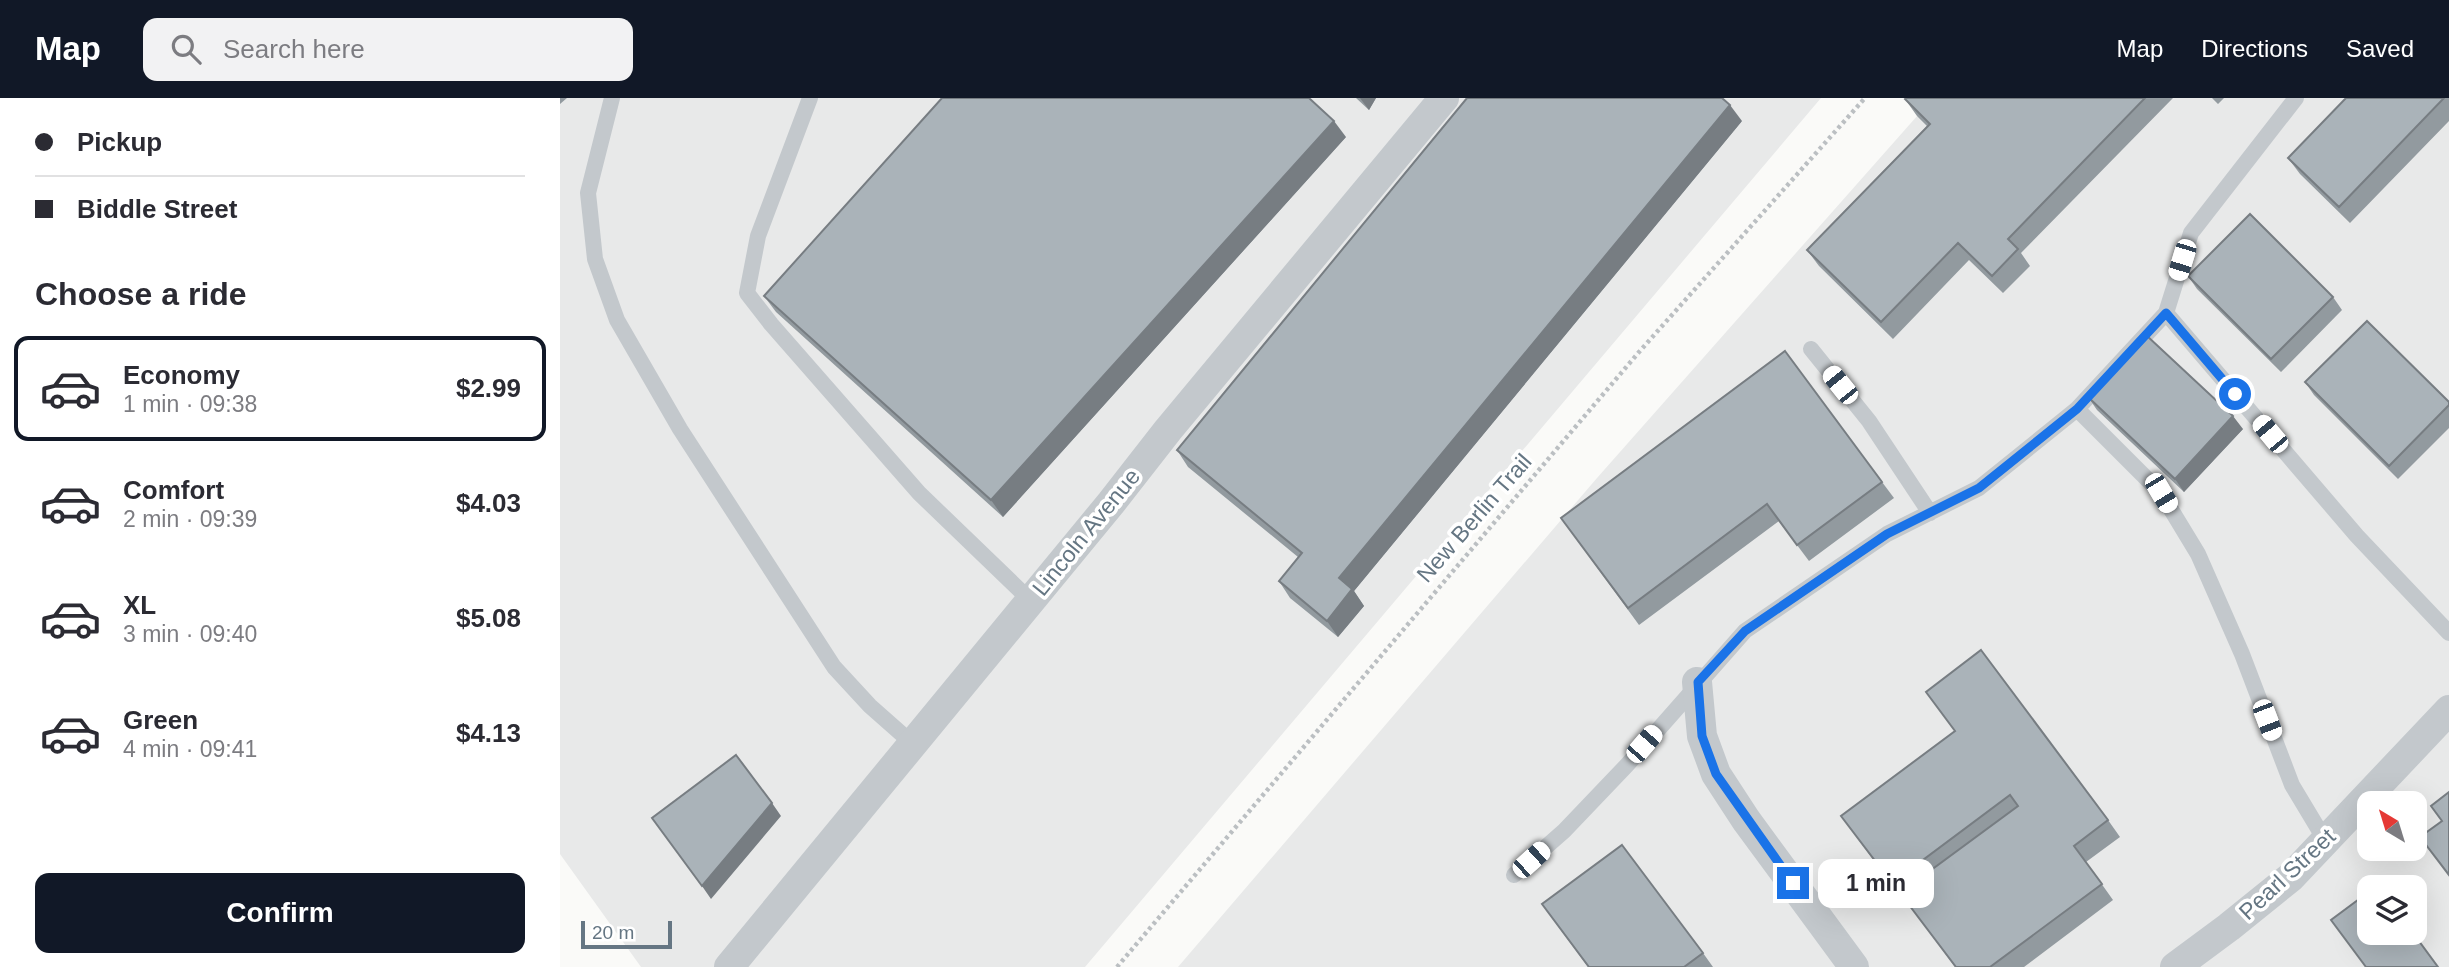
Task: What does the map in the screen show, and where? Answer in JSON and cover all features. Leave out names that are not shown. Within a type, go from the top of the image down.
[{"type":"street","name":"Lincoln Avenue","points":[[729,967],[1031,601],[1168,430],[1444,98]]},
{"type":"street","points":[[1698,682],[1702,736],[1716,774],[1746,820],[1854,967]]},
{"type":"street","name":"Pearl Street","points":[[2175,967],[2277,890],[2449,710]]},
{"type":"lane","points":[[611,98],[588,193],[595,258],[617,320],[680,429],[834,667],[870,706],[913,744]]},
{"type":"lane","points":[[810,98],[758,236],[747,293],[919,493],[1031,601]]},
{"type":"lane","points":[[1514,875],[1564,831],[1627,765],[1745,631],[1887,534],[1979,488],[2077,409],[2166,313],[2191,233],[2296,98]]},
{"type":"lane","points":[[2166,313],[2357,536],[2449,633]]},
{"type":"lane","points":[[1811,349],[1869,421],[1930,513]]},
{"type":"lane","points":[[2077,409],[2161,493],[2198,554],[2242,654],[2292,785],[2325,840]]},
{"type":"path","name":"New Berlin Trail","points":[[1117,967],[1630,363],[1865,98]]},
{"type":"shaded area","points":[[560,98],[1821,98],[1085,967],[641,967],[560,854]]},
{"type":"shaded area","points":[[1933,98],[2449,98],[2449,967],[1178,967],[1597,478]]},
{"type":"building","points":[[942,98],[1309,98],[1334,121],[991,500],[764,296]]},
{"type":"building","points":[[1467,98],[1722,98],[1730,105],[1339,578],[1352,589],[1327,621],[1279,581],[1302,553],[1177,450]]},
{"type":"building","points":[[1906,98],[2145,98],[2008,239],[2018,249],[1992,276],[1958,243],[1881,322],[1807,250],[1930,124]]},
{"type":"building","points":[[2346,98],[2444,98],[2339,207],[2288,158]]},
{"type":"building","points":[[2250,214],[2333,297],[2271,359],[2188,276]]},
{"type":"building","points":[[2367,321],[2449,402],[2389,466],[2305,382]]},
{"type":"building","points":[[2146,335],[2233,416],[2175,479],[2088,397]]},
{"type":"building","points":[[1785,351],[1882,482],[1797,545],[1767,504],[1628,608],[1561,518]]},
{"type":"building","points":[[1981,650],[2108,820],[2074,846],[2102,884],[1990,967],[1956,967],[1900,893],[2018,806],[2010,795],[1892,883],[1841,816],[1955,731],[1926,692]]},
{"type":"building","points":[[736,755],[772,803],[702,886],[652,818]]},
{"type":"building","points":[[2449,792],[2449,875],[2427,846],[2427,832],[2442,821],[2431,806]]},
{"type":"building","points":[[1622,845],[1703,953],[1684,967],[1589,967],[1542,904]]},
{"type":"building","points":[[2357,901],[2357,945],[2422,945],[2438,967],[2366,967],[2331,920]]},
{"type":"route","points":[[1793,883],[1716,774],[1702,736],[1698,682],[1745,631],[1887,534],[1979,488],[2077,409],[2166,313],[2235,394]]}]
